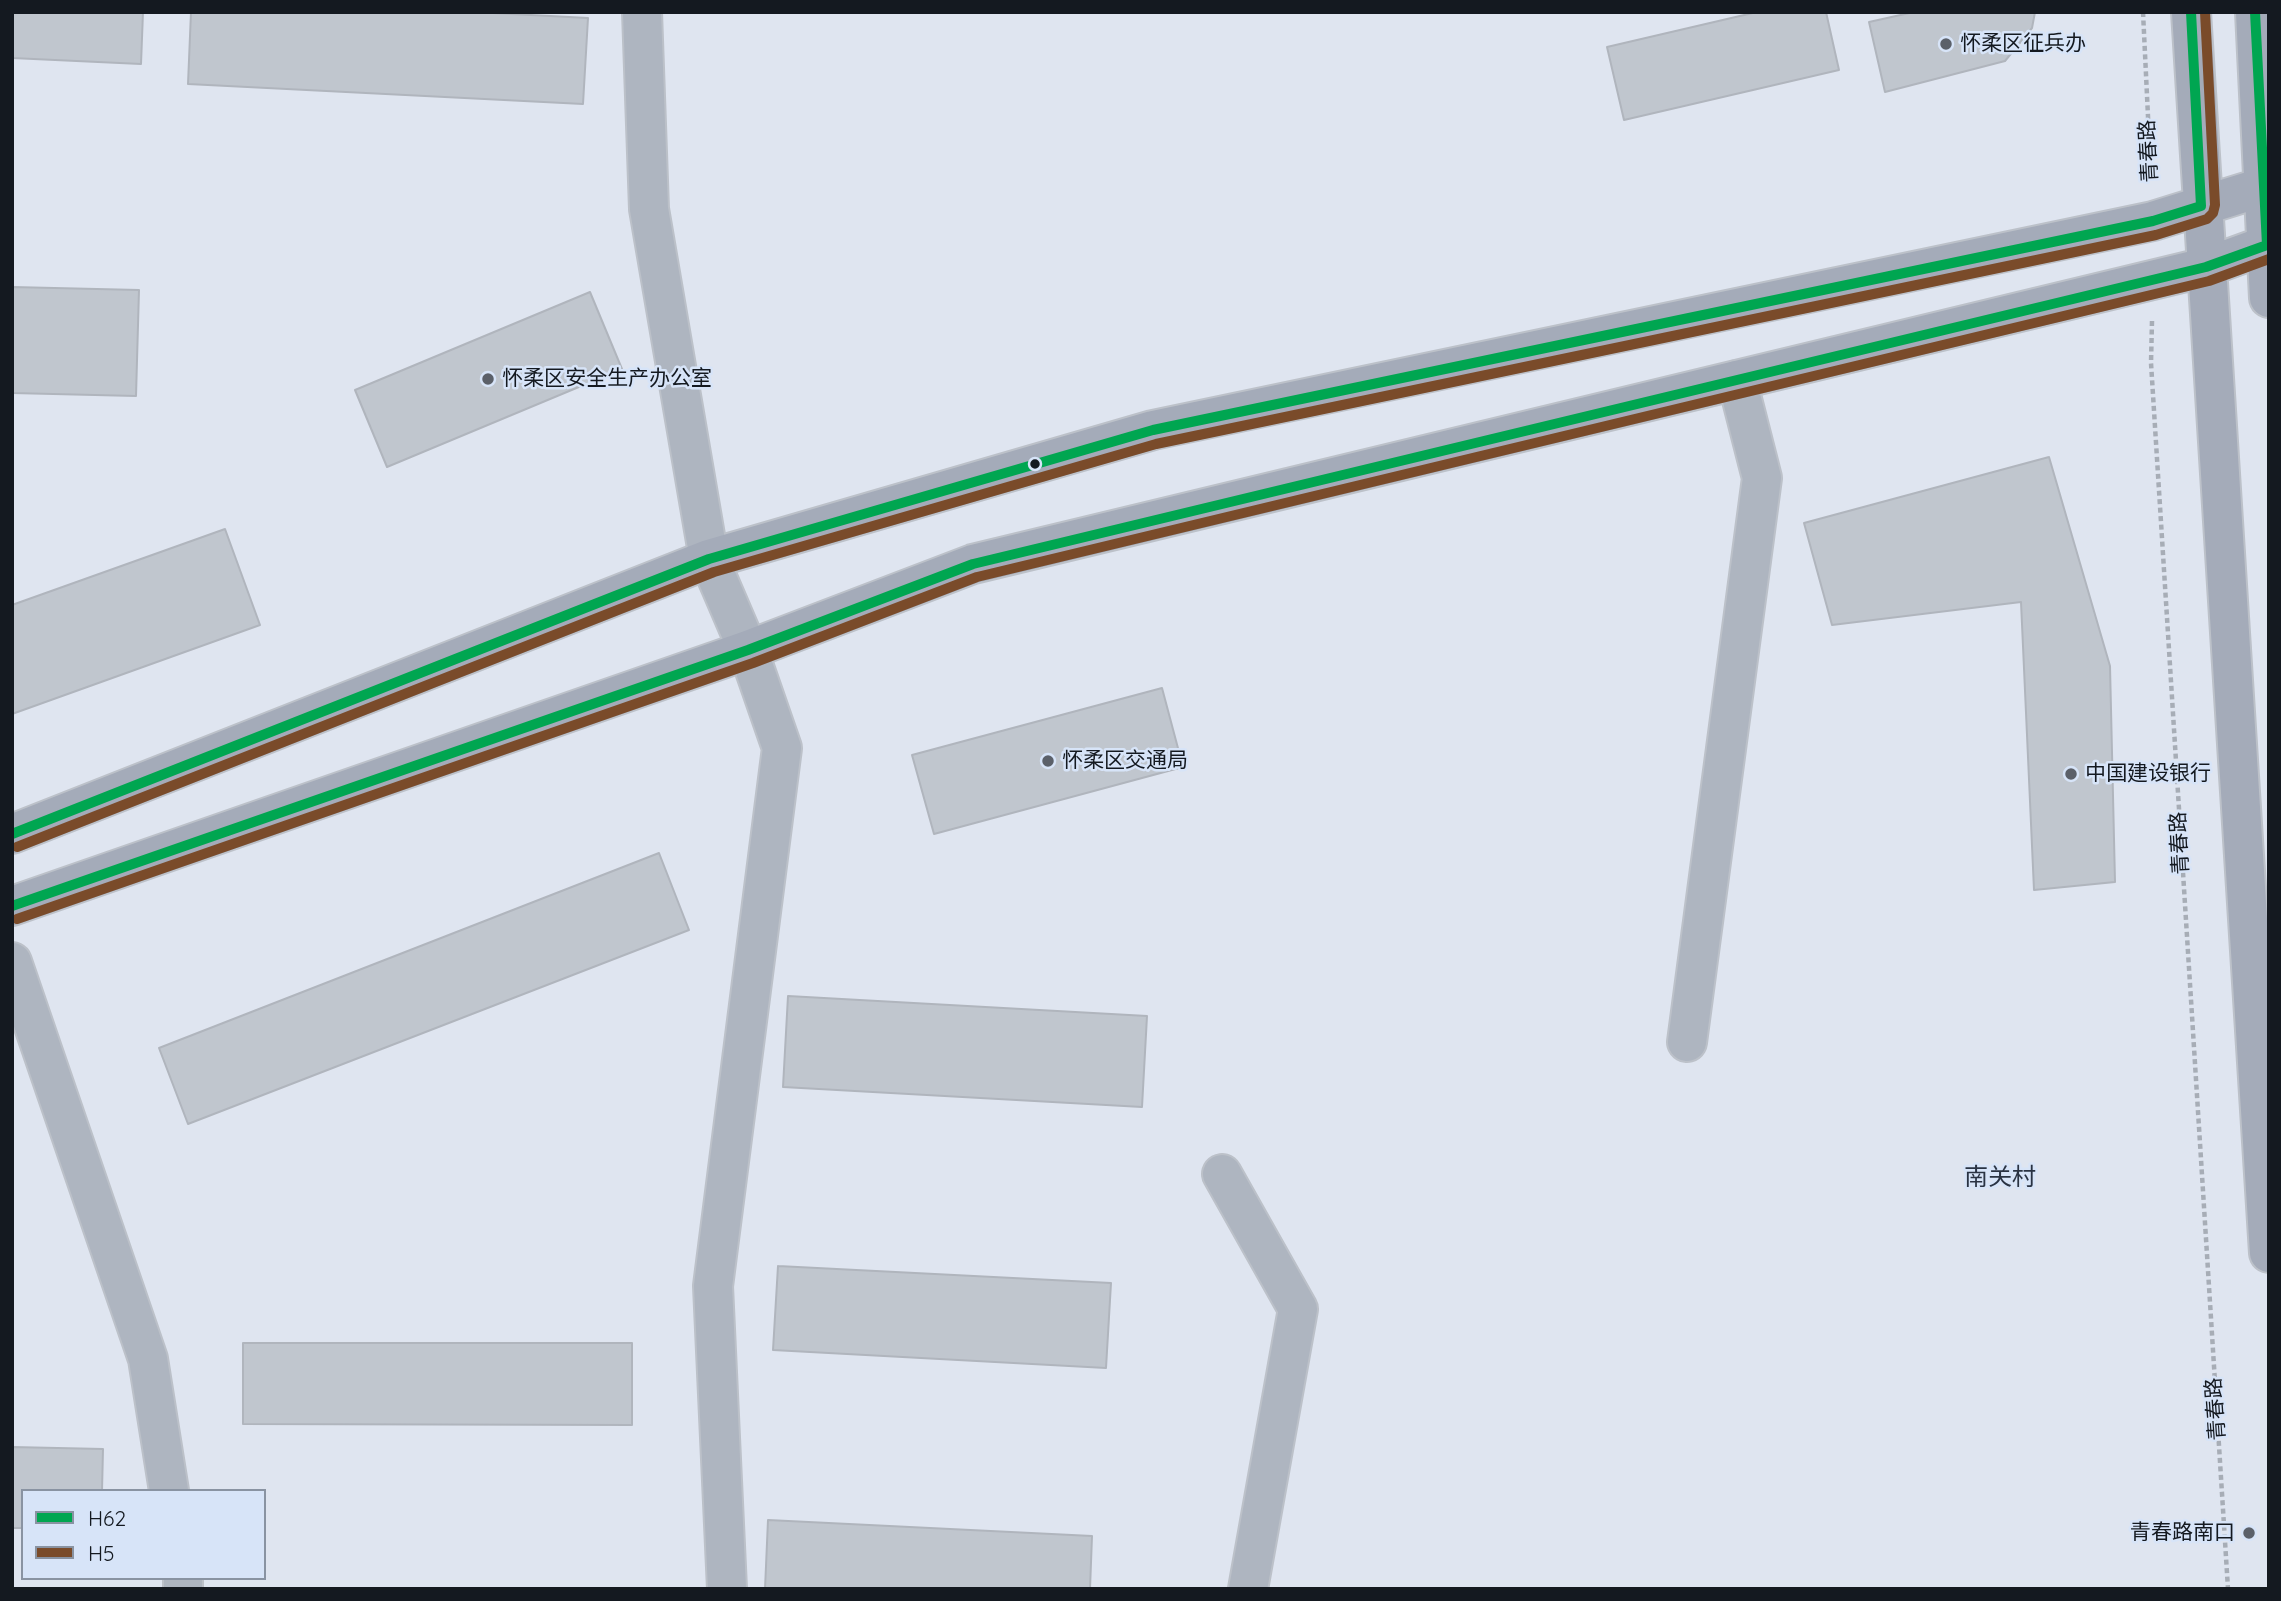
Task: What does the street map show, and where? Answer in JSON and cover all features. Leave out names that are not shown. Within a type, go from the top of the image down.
[{"type":"main road","points":[[2190,12],[2269,1252]]},
{"type":"main road","points":[[2255,12],[2267,186],[2269,298]]},
{"type":"main road","points":[[12,834],[709,559],[1153,430],[2153,221],[2267,186]]},
{"type":"main road","points":[[12,906],[748,650],[973,565],[2206,267],[2268,244]]},
{"type":"street","points":[[642,12],[649,209],[709,559],[748,650],[782,748],[713,1286],[727,1589]]},
{"type":"street","points":[[1687,1042],[1762,478],[1737,380]]},
{"type":"street","points":[[12,962],[148,1359],[169,1489]]},
{"type":"street","points":[[1222,1174],[1298,1309],[1248,1589]]},
{"type":"path","name":"青春路","points":[[2143,12],[2153,221]]},
{"type":"path","name":"青春路","points":[[2153,280],[2151,363],[2228,1589]]},
{"type":"building","points":[[12,12],[143,12],[141,64],[12,58]]},
{"type":"building","points":[[191,12],[474,12],[588,18],[583,104],[188,84]]},
{"type":"building","points":[[1757,12],[1826,12],[1839,70],[1624,120],[1607,47]]},
{"type":"building","name":"怀柔区征兵办","points":[[1914,12],[2035,12],[2032,28],[2005,61],[1885,92],[1869,22]]},
{"type":"building","points":[[12,287],[139,290],[136,396],[12,393]]},
{"type":"building","name":"怀柔区安全生产办公室","points":[[590,292],[622,369],[387,467],[355,390]]},
{"type":"building","name":"中国建设银行","points":[[2049,457],[2110,666],[2115,882],[2034,890],[2021,602],[1832,625],[1804,523]]},
{"type":"building","points":[[225,529],[260,625],[12,714],[12,605]]},
{"type":"building","name":"怀柔区交通局","points":[[1162,688],[1183,767],[934,834],[912,755]]},
{"type":"building","points":[[659,853],[689,930],[188,1124],[159,1048]]},
{"type":"building","points":[[788,996],[1147,1016],[1142,1107],[783,1087]]},
{"type":"building","points":[[778,1266],[1111,1283],[1106,1368],[773,1350]]},
{"type":"building","points":[[243,1343],[632,1343],[632,1425],[243,1424]]},
{"type":"building","points":[[12,1447],[103,1449],[102,1489],[21,1489],[21,1528],[12,1528]]},
{"type":"building","points":[[768,1520],[1092,1536],[1090,1589],[765,1589]]},
{"type":"transit line","name":"H62","points":[[12,834],[709,559],[1153,430],[2153,221],[2201,206],[2191,12]]},
{"type":"transit line","name":"H5","points":[[17,847],[714,572],[1156,444],[2156,235],[2207,219],[2213,213],[2215,205],[2205,12]]},
{"type":"transit line","name":"H62","points":[[12,906],[748,650],[973,564],[2206,267],[2267,245],[2255,12]]},
{"type":"transit line","name":"H5","points":[[17,919],[753,663],[977,577],[2209,281],[2269,259]]},
{"type":"place","name":"怀柔区征兵办","points":[[1946,44]]},
{"type":"place","name":"怀柔区安全生产办公室","points":[[488,379]]},
{"type":"place","name":"怀柔区交通局","points":[[1048,761]]},
{"type":"place","name":"中国建设银行","points":[[2071,774]]},
{"type":"place","name":"青春路南口","points":[[2249,1533]]},
{"type":"district","name":"南关村","points":[[2000,1178]]}]
